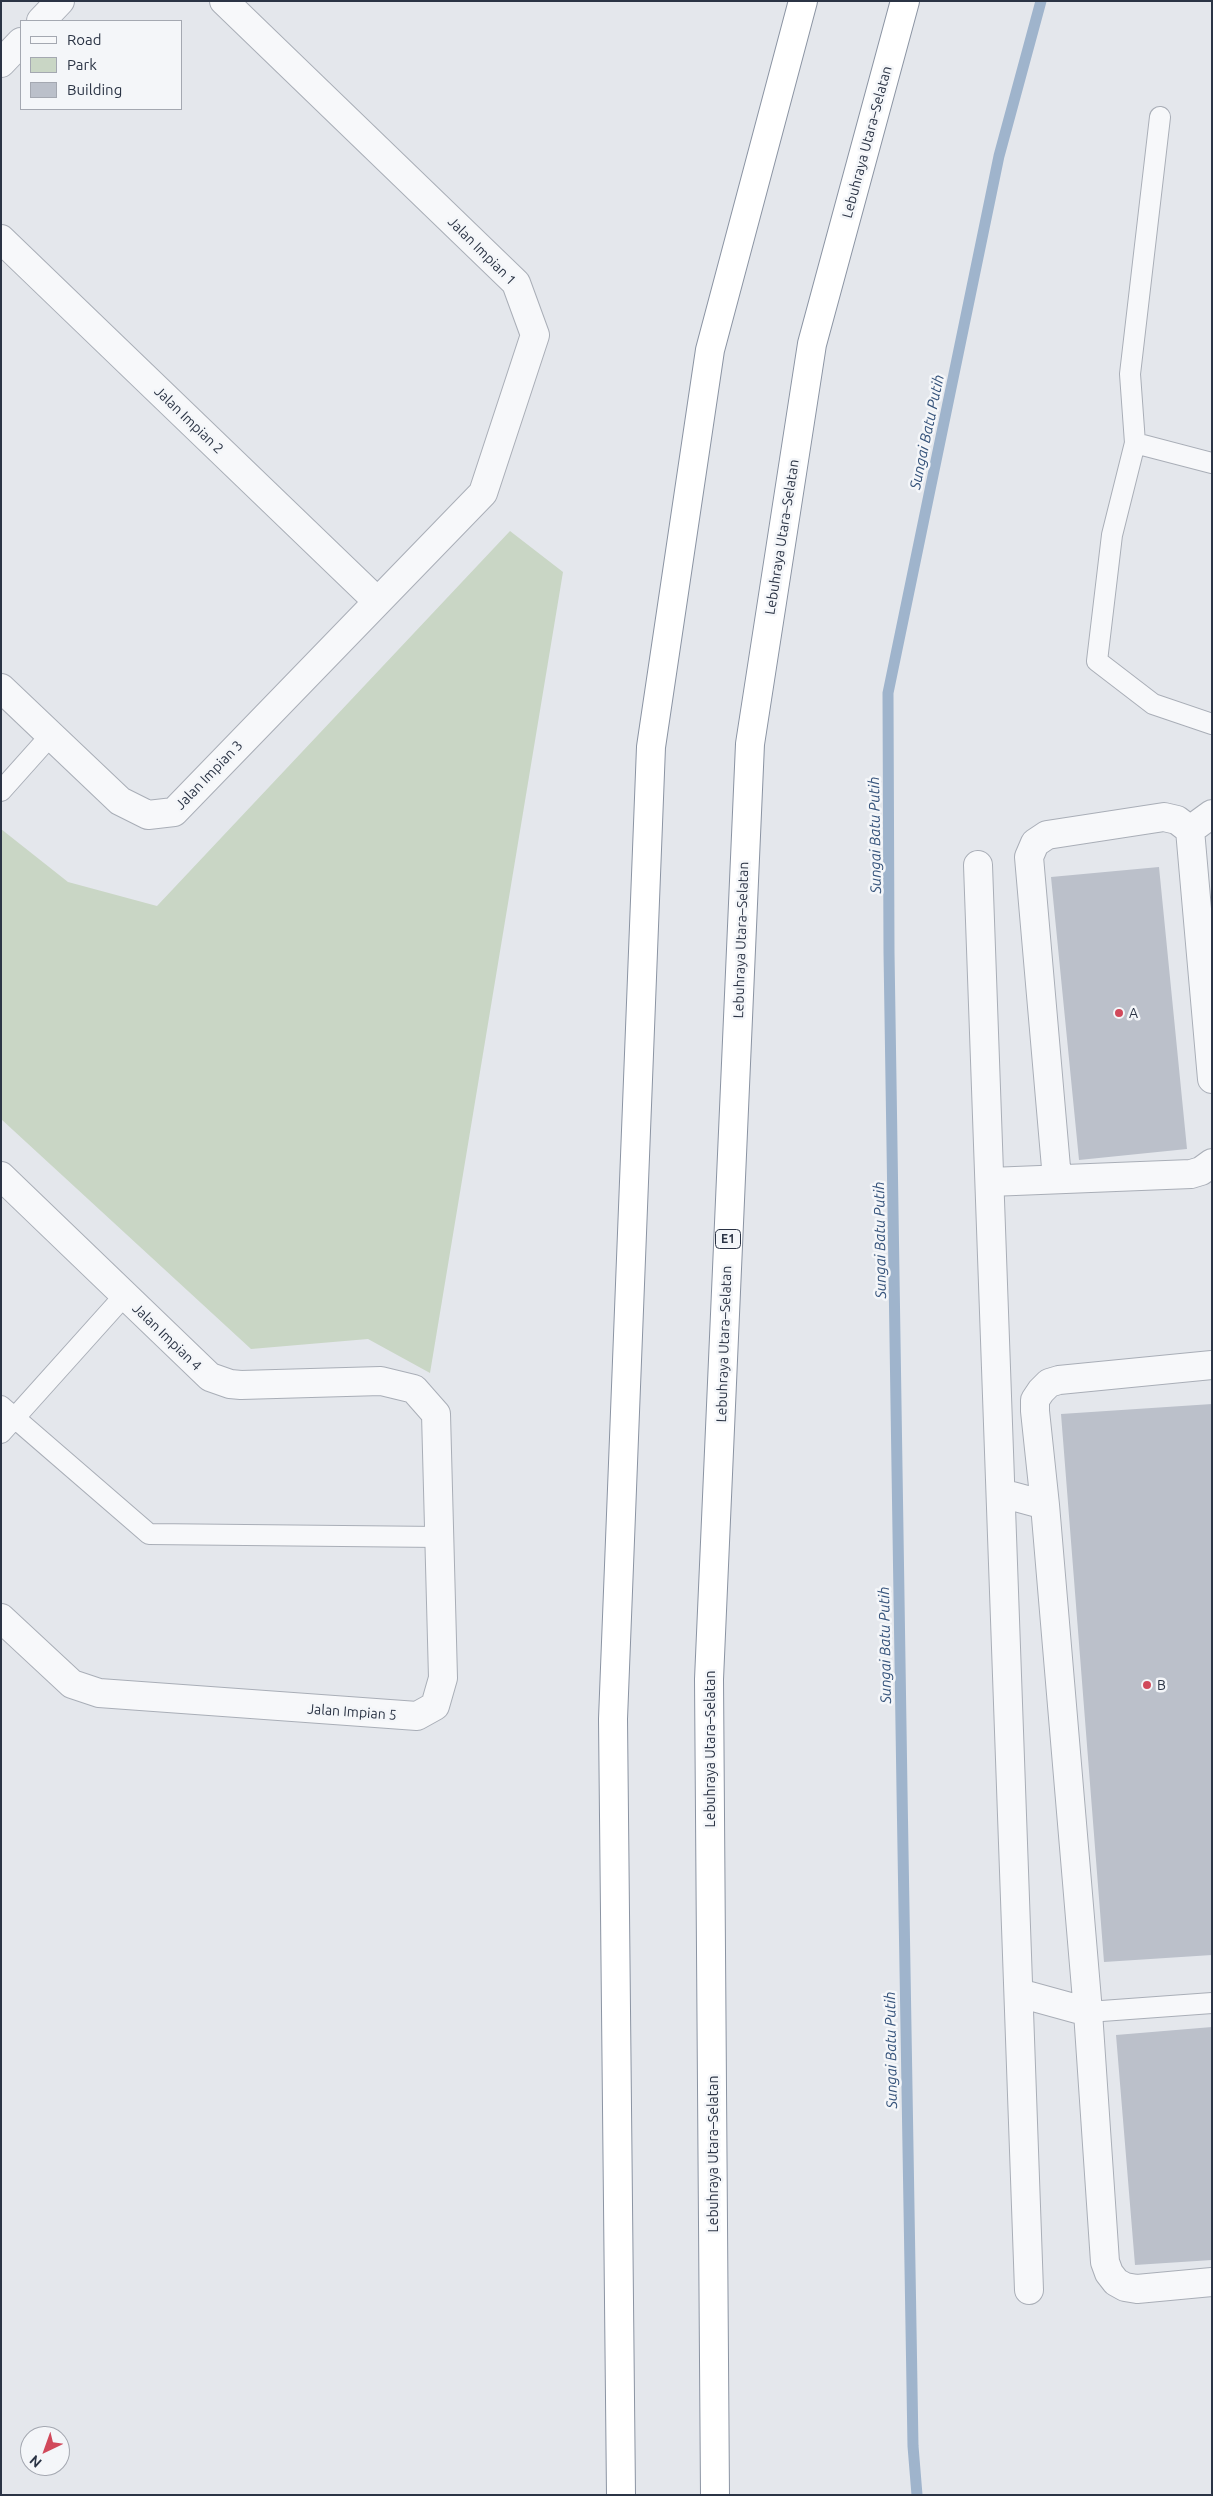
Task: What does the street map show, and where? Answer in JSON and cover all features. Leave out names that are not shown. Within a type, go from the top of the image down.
[{"type":"highway","points":[[622,2495],[613,1719],[651,747],[710,350],[803,1]]},
{"type":"highway","name":"Lebuhraya Utara–Selatan","points":[[716,2495],[709,1679],[750,744],[812,344],[905,1]]},
{"type":"street","points":[[42,20],[60,1]]},
{"type":"street","name":"Jalan Impian 1","points":[[224,1],[516,283],[535,335],[484,493],[377,601]]},
{"type":"street","points":[[1,63],[20,43]]},
{"type":"street","name":"Jalan Impian 2","points":[[1,239],[377,601]]},
{"type":"street","name":"Jalan Impian 3","points":[[1,688],[120,801],[148,815],[174,812],[377,601]]},
{"type":"street","points":[[1190,830],[1212,814]]},
{"type":"street","points":[[1056,1179],[1029,857],[1035,843],[1047,835],[1164,817],[1177,820],[1190,830],[1212,1079]]},
{"type":"street","points":[[978,865],[1029,2290]]},
{"type":"street","points":[[990,1182],[1190,1174],[1202,1171],[1212,1163]]},
{"type":"street","name":"Jalan Impian 4","points":[[1,1176],[200,1371],[219,1382],[241,1385],[381,1381],[414,1389],[436,1414]]},
{"type":"street","points":[[1212,1365],[1059,1380],[1041,1390],[1035,1400],[1088,2012],[1105,2262],[1109,2273],[1116,2282],[1125,2287],[1137,2288],[1212,2282]]},
{"type":"street","name":"Jalan Impian 5","points":[[1,1618],[64,1678],[90,1692],[417,1716],[435,1706],[443,1678],[436,1414]]},
{"type":"street","points":[[1001,1493],[1045,1506]]},
{"type":"street","points":[[1019,1994],[1088,2012]]},
{"type":"lane","points":[[1160,117],[1130,374],[1135,443],[1112,535],[1097,661],[1153,704],[1212,724]]},
{"type":"lane","points":[[1135,443],[1212,463]]},
{"type":"lane","points":[[1,791],[51,735]]},
{"type":"lane","points":[[124,1296],[6,1419],[149,1534],[439,1537]]},
{"type":"lane","points":[[1088,2012],[1212,2004]]},
{"type":"green space","points":[[510,531],[563,572],[430,1373],[368,1339],[251,1349],[1,1119],[1,829],[68,882],[157,906]]},
{"type":"building","name":"A","points":[[1159,867],[1187,1149],[1079,1160],[1051,877]]},
{"type":"building","name":"B","points":[[1212,1404],[1212,1955],[1104,1962],[1061,1414]]},
{"type":"building","points":[[1212,2027],[1212,2260],[1135,2265],[1116,2035]]},
{"type":"waterway","name":"Sungai Batu Putih","points":[[917,2495],[913,2446],[902,1790],[889,952],[888,693],[999,156],[1041,1]]},
{"type":"place","name":"A","points":[[1119,1013]]},
{"type":"place","name":"B","points":[[1147,1685]]}]
